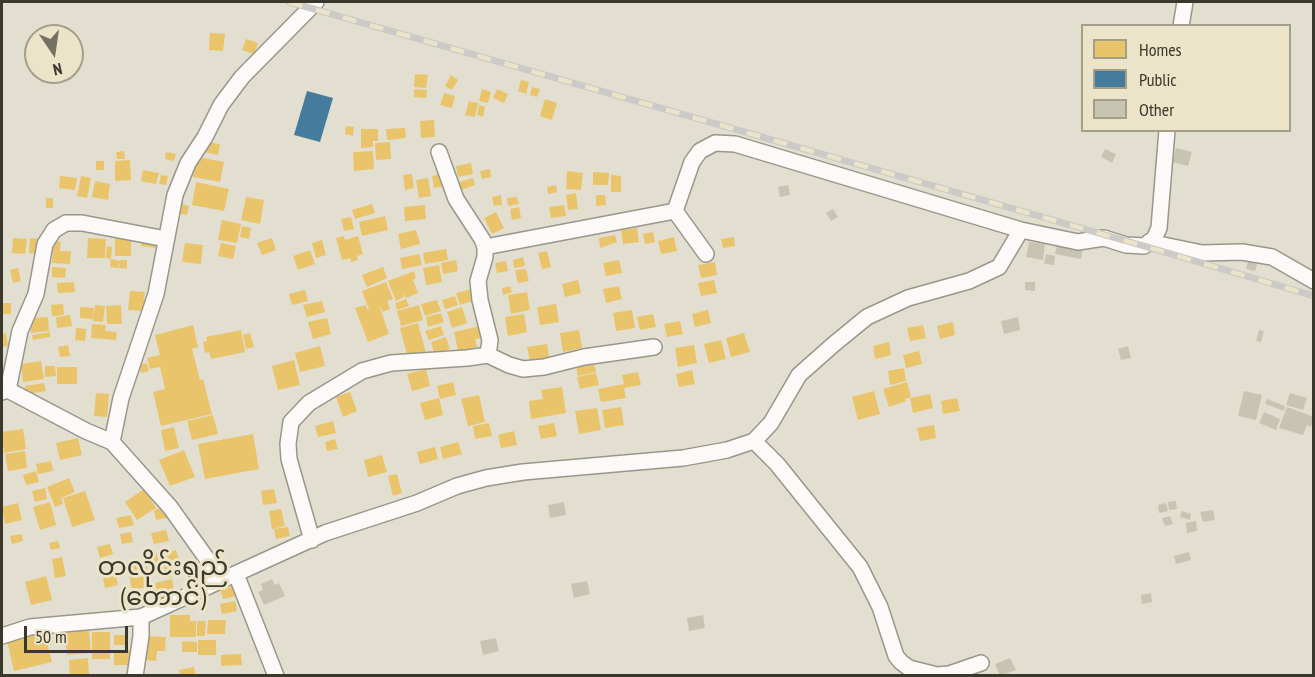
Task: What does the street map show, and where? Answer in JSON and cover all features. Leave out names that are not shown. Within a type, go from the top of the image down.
[{"type":"street","points":[[112,442],[122,398],[156,294],[175,195],[188,163],[205,137],[221,105],[242,77],[316,2]]},
{"type":"street","points":[[1181,24],[1185,2]]},
{"type":"street","points":[[675,211],[692,162],[700,151],[715,143],[735,144],[1021,230],[1078,242],[1104,238],[1136,247],[1144,246],[1154,239],[1159,228],[1167,132]]},
{"type":"street","points":[[440,152],[456,199],[485,247],[485,257],[478,281],[480,300],[490,340],[488,355]]},
{"type":"street","points":[[485,247],[675,211]]},
{"type":"street","points":[[675,211],[706,254]]},
{"type":"street","points":[[166,239],[82,223],[66,223],[54,230],[45,244],[36,294],[20,331],[5,391],[112,442],[230,577],[276,675]]},
{"type":"street","points":[[2,636],[30,627],[141,617],[326,533],[417,503],[457,486],[486,478],[534,471],[683,458],[727,450],[754,441],[771,423],[800,375],[867,318],[908,298],[969,281],[999,267],[1021,230]]},
{"type":"street","points":[[1149,242],[1202,253],[1242,252],[1272,258],[1314,281]]},
{"type":"street","points":[[312,540],[289,459],[288,444],[291,422],[309,403],[362,370],[391,363],[488,355],[523,369],[654,347]]},
{"type":"street","points":[[754,441],[777,464],[860,567],[880,607],[896,656],[901,663],[909,668],[938,675],[950,674],[981,663]]},
{"type":"street","points":[[135,675],[141,636],[141,617]]},
{"type":"building: Homes","points":[[210,33],[225,34],[223,51],[209,50]]},
{"type":"building: Homes","points":[[246,39],[258,43],[254,54],[242,50]]},
{"type":"building: Homes","points":[[415,74],[428,75],[426,88],[414,87]]},
{"type":"building: Homes","points":[[451,75],[458,80],[452,90],[445,86]]},
{"type":"building: Homes","points":[[521,80],[529,82],[526,94],[518,91]]},
{"type":"building: Homes","points":[[532,87],[540,89],[537,97],[530,95]]},
{"type":"building: Homes","points":[[414,89],[427,90],[426,98],[414,97]]},
{"type":"building: Homes","points":[[482,89],[491,92],[488,103],[479,101]]},
{"type":"building: Homes","points":[[497,89],[508,94],[504,103],[493,98]]},
{"type":"building: Homes","points":[[444,93],[455,96],[452,108],[440,105]]},
{"type":"building: Homes","points":[[545,99],[557,103],[552,120],[540,116]]},
{"type":"building: Homes","points":[[469,101],[478,103],[475,117],[465,115]]},
{"type":"building: Homes","points":[[479,105],[485,107],[483,117],[477,115]]},
{"type":"building: Homes","points":[[434,120],[435,137],[421,138],[420,121]]},
{"type":"building: Homes","points":[[346,126],[354,127],[353,136],[345,134]]},
{"type":"building: Homes","points":[[405,128],[406,138],[387,140],[386,129]]},
{"type":"building: Homes","points":[[361,129],[378,129],[378,141],[373,141],[373,147],[361,148]]},
{"type":"building: Homes","points":[[206,142],[220,144],[218,155],[204,152]]},
{"type":"building: Homes","points":[[390,142],[391,159],[376,160],[375,143]]},
{"type":"building: Homes","points":[[124,151],[125,159],[117,159],[116,152]]},
{"type":"building: Homes","points":[[373,151],[374,169],[354,171],[353,152]]},
{"type":"building: Homes","points":[[166,152],[176,154],[174,161],[165,159]]},
{"type":"building: Homes","points":[[198,157],[224,162],[220,182],[193,177]]},
{"type":"building: Homes","points":[[130,160],[131,180],[115,181],[115,161]]},
{"type":"building: Homes","points":[[96,161],[104,161],[104,170],[96,170]]},
{"type":"building: Homes","points":[[471,163],[473,174],[458,177],[456,166]]},
{"type":"building: Homes","points":[[490,169],[491,177],[482,179],[480,171]]},
{"type":"building: Homes","points":[[143,170],[159,173],[156,184],[141,181]]},
{"type":"building: Homes","points":[[567,171],[583,173],[581,190],[566,189]]},
{"type":"building: Homes","points":[[593,172],[609,173],[608,185],[593,185]]},
{"type":"building: Homes","points":[[444,173],[446,186],[434,188],[432,176]]},
{"type":"building: Homes","points":[[412,174],[414,188],[405,190],[403,175]]},
{"type":"building: Homes","points":[[161,175],[168,176],[166,185],[159,184]]},
{"type":"building: Homes","points":[[611,175],[621,176],[621,192],[611,192]]},
{"type":"building: Homes","points":[[60,176],[77,178],[75,190],[59,188]]},
{"type":"building: Homes","points":[[81,176],[91,178],[87,198],[77,196]]},
{"type":"building: Homes","points":[[428,178],[431,196],[419,198],[416,180]]},
{"type":"building: Homes","points":[[473,178],[475,185],[461,190],[459,182]]},
{"type":"building: Homes","points":[[95,181],[110,184],[108,200],[92,197]]},
{"type":"building: Homes","points":[[196,182],[229,189],[224,211],[192,205]]},
{"type":"building: Homes","points":[[556,185],[557,192],[548,194],[547,187]]},
{"type":"building: Homes","points":[[576,193],[578,209],[568,210],[566,195]]},
{"type":"building: Homes","points":[[501,195],[502,205],[494,206],[492,197]]},
{"type":"building: Homes","points":[[596,195],[605,195],[606,205],[596,206]]},
{"type":"building: Homes","points":[[246,197],[264,200],[260,224],[241,220]]},
{"type":"building: Homes","points":[[517,197],[519,204],[508,206],[507,198]]},
{"type":"building: Homes","points":[[46,198],[53,198],[53,208],[46,208]]},
{"type":"building: Homes","points":[[182,204],[189,206],[187,215],[180,214]]},
{"type":"building: Homes","points":[[372,204],[375,213],[355,219],[352,210]]},
{"type":"building: Homes","points":[[425,205],[426,219],[405,221],[404,207]]},
{"type":"building: Homes","points":[[564,205],[566,216],[551,218],[549,207]]},
{"type":"building: Homes","points":[[519,207],[521,218],[512,220],[510,209]]},
{"type":"building: Homes","points":[[496,212],[504,228],[492,234],[484,218]]},
{"type":"building: Homes","points":[[385,216],[388,230],[362,236],[359,222]]},
{"type":"building: Homes","points":[[351,217],[354,229],[344,231],[341,219]]},
{"type":"building: Homes","points":[[222,220],[241,224],[237,243],[218,240]]},
{"type":"building: Homes","points":[[242,226],[251,228],[249,239],[240,237]]},
{"type":"building: Homes","points":[[637,228],[639,242],[623,244],[621,230]]},
{"type":"building: Homes","points":[[416,230],[420,244],[401,249],[398,234]]},
{"type":"building: Homes","points":[[653,232],[655,242],[645,244],[643,234]]},
{"type":"building: Homes","points":[[615,235],[617,242],[600,248],[599,238]]},
{"type":"building: Homes","points":[[344,236],[345,240],[358,236],[363,254],[357,256],[358,260],[351,262],[350,258],[342,260],[336,238]]},
{"type":"building: Homes","points":[[674,237],[677,251],[661,254],[658,241]]},
{"type":"building: Homes","points":[[734,237],[735,246],[723,248],[721,239]]},
{"type":"building: Homes","points":[[13,238],[27,239],[25,254],[12,253]]},
{"type":"building: Homes","points":[[30,238],[41,239],[40,254],[29,253]]},
{"type":"building: Homes","points":[[88,238],[106,239],[105,258],[87,258]]},
{"type":"building: Homes","points":[[142,238],[156,239],[156,248],[141,246]]},
{"type":"building: Homes","points":[[272,238],[276,250],[262,255],[257,243]]},
{"type":"building: Homes","points":[[115,239],[131,239],[131,256],[115,256]]},
{"type":"building: Homes","points":[[322,240],[326,255],[316,258],[312,243]]},
{"type":"building: Homes","points":[[54,241],[61,242],[60,251],[71,251],[70,264],[52,263]]},
{"type":"building: Homes","points":[[185,243],[203,245],[201,264],[182,262]]},
{"type":"building: Homes","points":[[221,243],[236,246],[233,259],[218,256]]},
{"type":"building: Homes","points":[[107,246],[112,247],[111,259],[106,258]]},
{"type":"building: Homes","points":[[446,249],[448,260],[425,264],[423,253]]},
{"type":"building: Homes","points":[[310,250],[315,264],[298,270],[293,256]]},
{"type":"building: Homes","points":[[547,251],[551,267],[542,269],[538,253]]},
{"type":"building: Homes","points":[[419,254],[422,265],[402,269],[400,258]]},
{"type":"building: Homes","points":[[523,257],[525,266],[514,268],[513,260]]},
{"type":"building: Homes","points":[[111,259],[120,261],[118,268],[110,267]]},
{"type":"building: Homes","points":[[120,260],[127,260],[127,269],[119,268]]},
{"type":"building: Homes","points":[[456,260],[458,271],[443,274],[441,263]]},
{"type":"building: Homes","points":[[619,260],[622,273],[606,276],[603,263]]},
{"type":"building: Homes","points":[[506,261],[508,271],[497,273],[495,263]]},
{"type":"building: Homes","points":[[715,262],[717,275],[701,278],[698,265]]},
{"type":"building: Homes","points":[[439,265],[442,282],[426,285],[423,268]]},
{"type":"building: Homes","points":[[52,267],[66,268],[65,278],[52,277]]},
{"type":"building: Homes","points":[[383,267],[387,278],[367,287],[362,275]]},
{"type":"building: Homes","points":[[18,268],[21,281],[13,283],[10,270]]},
{"type":"building: Homes","points":[[526,269],[529,281],[518,283],[515,270]]},
{"type":"building: Homes","points":[[414,271],[416,278],[413,280],[418,293],[406,298],[403,292],[404,297],[396,301],[388,281]]},
{"type":"building: Homes","points":[[578,280],[581,293],[565,297],[562,284]]},
{"type":"building: Homes","points":[[714,280],[717,293],[701,296],[698,283]]},
{"type":"building: Homes","points":[[74,282],[75,292],[58,293],[57,283]]},
{"type":"building: Homes","points":[[386,282],[393,299],[387,301],[390,309],[383,312],[379,305],[389,334],[368,342],[355,308],[366,305],[369,309],[362,291]]},
{"type":"building: Homes","points":[[510,286],[512,292],[503,295],[502,288]]},
{"type":"building: Homes","points":[[619,286],[622,299],[606,303],[603,289]]},
{"type":"building: Homes","points":[[472,289],[475,300],[460,305],[456,293]]},
{"type":"building: Homes","points":[[305,290],[308,301],[292,305],[289,294]]},
{"type":"building: Homes","points":[[130,291],[145,292],[143,311],[128,310]]},
{"type":"building: Homes","points":[[527,292],[530,310],[511,314],[508,295]]},
{"type":"building: Homes","points":[[455,296],[458,305],[445,309],[442,300]]},
{"type":"building: Homes","points":[[406,299],[409,306],[397,310],[395,303]]},
{"type":"building: Homes","points":[[437,300],[441,311],[425,316],[421,304]]},
{"type":"building: Homes","points":[[322,301],[325,312],[307,317],[303,305]]},
{"type":"building: Homes","points":[[2,303],[11,303],[11,314],[2,314]]},
{"type":"building: Homes","points":[[63,304],[64,315],[52,316],[51,305]]},
{"type":"building: Homes","points":[[556,304],[559,322],[540,325],[537,307]]},
{"type":"building: Homes","points":[[95,305],[105,306],[103,322],[93,321]]},
{"type":"building: Homes","points":[[121,305],[122,324],[107,324],[106,306]]},
{"type":"building: Homes","points":[[419,305],[423,320],[401,326],[397,311]]},
{"type":"building: Homes","points":[[80,307],[94,308],[93,319],[80,318]]},
{"type":"building: Homes","points":[[462,307],[467,323],[452,328],[447,312]]},
{"type":"building: Homes","points":[[632,310],[635,328],[616,331],[613,313]]},
{"type":"building: Homes","points":[[708,310],[711,323],[695,327],[692,314]]},
{"type":"building: Homes","points":[[441,313],[444,322],[428,327],[426,317]]},
{"type":"building: Homes","points":[[524,314],[527,332],[508,336],[505,317]]},
{"type":"building: Homes","points":[[653,314],[656,327],[640,330],[637,317]]},
{"type":"building: Homes","points":[[70,315],[72,326],[57,328],[56,317]]},
{"type":"building: Homes","points":[[48,317],[49,331],[31,333],[30,318]]},
{"type":"building: Homes","points":[[327,318],[331,334],[313,339],[308,322]]},
{"type":"building: Homes","points":[[680,321],[683,334],[667,337],[664,324]]},
{"type":"building: Homes","points":[[953,322],[955,335],[940,339],[937,326]]},
{"type":"building: Homes","points":[[418,323],[426,353],[408,358],[400,328]]},
{"type":"building: Homes","points":[[92,324],[106,325],[105,331],[117,332],[116,340],[91,338]]},
{"type":"building: Homes","points":[[193,325],[198,347],[192,349],[212,414],[161,426],[153,392],[165,389],[160,367],[150,369],[147,358],[160,355],[155,335]]},
{"type":"building: Homes","points":[[923,325],[926,338],[910,341],[907,328]]},
{"type":"building: Homes","points":[[441,326],[444,335],[429,340],[425,331]]},
{"type":"building: Homes","points":[[480,326],[482,338],[475,339],[477,347],[458,351],[454,332]]},
{"type":"building: Homes","points":[[76,328],[86,329],[85,341],[75,340]]},
{"type":"building: Homes","points":[[241,330],[245,352],[211,359],[209,352],[205,353],[203,342],[207,341],[206,337]]},
{"type":"building: Homes","points":[[579,330],[582,348],[563,352],[560,333]]},
{"type":"building: Homes","points":[[50,332],[50,337],[33,340],[32,335]]},
{"type":"building: Homes","points":[[6,333],[8,346],[2,347],[2,334]]},
{"type":"building: Homes","points":[[250,333],[254,347],[246,349],[243,335]]},
{"type":"building: Homes","points":[[744,333],[750,352],[731,357],[726,338]]},
{"type":"building: Homes","points":[[446,337],[450,349],[434,353],[431,342]]},
{"type":"building: Homes","points":[[721,340],[726,359],[709,363],[704,344]]},
{"type":"building: Homes","points":[[889,342],[891,355],[875,359],[873,346]]},
{"type":"building: Homes","points":[[547,344],[550,362],[531,365],[527,347]]},
{"type":"building: Homes","points":[[68,345],[70,356],[60,357],[58,347]]},
{"type":"building: Homes","points":[[694,345],[697,363],[678,367],[675,348]]},
{"type":"building: Homes","points":[[320,346],[325,366],[300,372],[295,353]]},
{"type":"building: Homes","points":[[919,351],[922,364],[906,368],[903,355]]},
{"type":"building: Homes","points":[[294,360],[300,385],[278,390],[272,366]]},
{"type":"building: Homes","points":[[41,361],[44,379],[23,382],[21,364]]},
{"type":"building: Homes","points":[[147,363],[149,371],[141,373],[139,365]]},
{"type":"building: Homes","points":[[594,363],[596,372],[578,376],[576,366]]},
{"type":"building: Homes","points":[[45,366],[55,366],[56,376],[45,377]]},
{"type":"building: Homes","points":[[57,367],[77,367],[77,384],[57,384]]},
{"type":"building: Homes","points":[[904,368],[906,381],[890,385],[888,371]]},
{"type":"building: Homes","points":[[426,369],[430,386],[412,391],[407,374]]},
{"type":"building: Homes","points":[[692,370],[695,384],[679,387],[676,374]]},
{"type":"building: Homes","points":[[638,372],[641,385],[624,388],[626,398],[601,402],[598,389],[624,384],[622,375]]},
{"type":"building: Homes","points":[[596,373],[599,385],[580,389],[577,377]]},
{"type":"building: Homes","points":[[453,382],[456,395],[440,399],[437,386]]},
{"type":"building: Homes","points":[[907,382],[911,397],[889,407],[883,389]]},
{"type":"building: Homes","points":[[44,383],[46,391],[27,394],[25,386]]},
{"type":"building: Homes","points":[[562,387],[566,413],[531,419],[529,401],[543,399],[541,390]]},
{"type":"building: Homes","points":[[874,391],[880,414],[858,420],[852,397]]},
{"type":"building: Homes","points":[[350,392],[357,411],[343,417],[336,397]]},
{"type":"building: Homes","points":[[96,393],[109,394],[107,417],[94,416]]},
{"type":"building: Homes","points":[[930,394],[933,408],[913,413],[910,398]]},
{"type":"building: Homes","points":[[479,395],[485,422],[468,426],[461,399]]},
{"type":"building: Homes","points":[[439,398],[443,415],[425,420],[420,403]]},
{"type":"building: Homes","points":[[957,398],[960,411],[943,414],[941,401]]},
{"type":"building: Homes","points":[[621,407],[624,425],[605,428],[602,410]]},
{"type":"building: Homes","points":[[597,408],[601,430],[579,434],[575,411]]},
{"type":"building: Homes","points":[[213,415],[218,434],[192,440],[187,421]]},
{"type":"building: Homes","points":[[333,421],[336,433],[318,437],[315,426]]},
{"type":"building: Homes","points":[[489,423],[492,436],[475,439],[473,426]]},
{"type":"building: Homes","points":[[554,423],[557,436],[541,439],[538,426]]},
{"type":"building: Homes","points":[[934,425],[936,438],[920,441],[917,428]]},
{"type":"building: Homes","points":[[174,427],[179,448],[165,451],[161,430]]},
{"type":"building: Homes","points":[[23,429],[26,449],[4,453],[2,432]]},
{"type":"building: Homes","points":[[514,431],[517,445],[501,448],[498,435]]},
{"type":"building: Homes","points":[[253,434],[259,469],[205,479],[198,444]]},
{"type":"building: Homes","points":[[78,438],[82,455],[60,460],[56,443]]},
{"type":"building: Homes","points":[[335,439],[338,449],[327,451],[325,442]]},
{"type":"building: Homes","points":[[458,442],[462,454],[443,459],[440,447]]},
{"type":"building: Homes","points":[[435,447],[438,459],[420,464],[417,452]]},
{"type":"building: Homes","points":[[184,450],[195,477],[170,486],[159,460]]},
{"type":"building: Homes","points":[[25,451],[27,468],[8,471],[5,454]]},
{"type":"building: Homes","points":[[382,455],[387,472],[368,477],[364,460]]},
{"type":"building: Homes","points":[[51,461],[53,471],[38,474],[36,464]]},
{"type":"building: Homes","points":[[36,471],[39,482],[26,485],[23,475]]},
{"type":"building: Homes","points":[[397,474],[402,493],[393,496],[388,476]]},
{"type":"building: Homes","points":[[69,478],[75,492],[61,498],[63,504],[55,507],[47,487]]},
{"type":"building: Homes","points":[[45,488],[47,499],[35,502],[32,491]]},
{"type":"building: Homes","points":[[144,489],[156,508],[137,520],[125,502]]},
{"type":"building: Homes","points":[[274,489],[277,503],[263,505],[261,491]]},
{"type":"building: Homes","points":[[85,491],[95,520],[72,527],[63,498]]},
{"type":"building: Homes","points":[[50,502],[56,525],[40,530],[33,507]]},
{"type":"building: Homes","points":[[18,503],[22,520],[5,524],[2,507]]},
{"type":"building: Homes","points":[[169,507],[171,517],[156,520],[154,510]]},
{"type":"building: Homes","points":[[281,509],[285,526],[272,529],[269,511]]},
{"type":"building: Homes","points":[[131,515],[134,525],[119,528],[116,518]]},
{"type":"building: Homes","points":[[288,527],[290,536],[276,539],[274,529]]},
{"type":"building: Homes","points":[[166,530],[169,541],[154,544],[151,533]]},
{"type":"building: Homes","points":[[131,532],[133,542],[122,544],[120,534]]},
{"type":"building: Homes","points":[[22,534],[23,541],[12,544],[10,536]]},
{"type":"building: Homes","points":[[58,541],[60,548],[51,550],[49,543]]},
{"type":"building: Homes","points":[[110,544],[113,554],[100,558],[97,547]]},
{"type":"building: Homes","points":[[176,550],[183,573],[167,578],[160,555]]},
{"type":"building: Homes","points":[[157,553],[160,568],[150,570],[147,555]]},
{"type":"building: Homes","points":[[62,557],[66,576],[55,578],[52,559]]},
{"type":"building: Homes","points":[[146,560],[149,580],[146,581],[147,587],[132,590],[127,564]]},
{"type":"building: Homes","points":[[198,562],[205,579],[189,585],[182,568]]},
{"type":"building: Homes","points":[[115,571],[118,585],[105,588],[102,574]]},
{"type":"building: Homes","points":[[46,576],[52,600],[31,605],[25,582]]},
{"type":"building: Homes","points":[[172,579],[175,598],[158,602],[155,583]]},
{"type":"building: Homes","points":[[235,586],[237,596],[223,599],[220,589]]},
{"type":"building: Homes","points":[[235,601],[237,611],[222,614],[220,604]]},
{"type":"building: Homes","points":[[170,615],[190,615],[190,621],[196,621],[196,637],[170,637]]},
{"type":"building: Homes","points":[[208,620],[226,620],[225,634],[207,634]]},
{"type":"building: Homes","points":[[197,621],[206,621],[205,636],[197,636]]},
{"type":"building: Homes","points":[[89,630],[91,653],[67,655],[65,633]]},
{"type":"building: Homes","points":[[44,631],[52,662],[14,671],[7,641]]},
{"type":"building: Homes","points":[[92,632],[110,632],[110,659],[92,659]]},
{"type":"building: Homes","points":[[114,635],[127,635],[127,645],[114,645]]},
{"type":"building: Homes","points":[[146,636],[166,637],[165,651],[157,651],[156,661],[145,660]]},
{"type":"building: Homes","points":[[198,640],[216,640],[216,655],[198,655]]},
{"type":"building: Homes","points":[[182,641],[197,642],[197,652],[182,652]]},
{"type":"building: Homes","points":[[114,650],[132,650],[132,665],[114,665]]},
{"type":"building: Homes","points":[[241,654],[242,665],[221,666],[221,655]]},
{"type":"building: Homes","points":[[88,658],[89,674],[70,675],[69,660]]},
{"type":"building: Homes","points":[[194,667],[196,676],[180,676],[179,670]]},
{"type":"building: Public","points":[[307,91],[333,98],[320,142],[294,135]]},
{"type":"building: Other","points":[[1176,148],[1192,152],[1188,166],[1172,162]]},
{"type":"building: Other","points":[[1105,149],[1116,154],[1112,163],[1101,157]]},
{"type":"building: Other","points":[[788,185],[790,195],[780,197],[778,187]]},
{"type":"building: Other","points":[[833,209],[838,217],[831,221],[826,213]]},
{"type":"building: Other","points":[[1058,241],[1083,246],[1081,259],[1055,254]]},
{"type":"building: Other","points":[[1029,242],[1045,244],[1043,260],[1026,257]]},
{"type":"building: Other","points":[[1046,254],[1055,256],[1054,265],[1044,264]]},
{"type":"building: Other","points":[[1248,261],[1257,264],[1255,271],[1246,269]]},
{"type":"building: Other","points":[[1025,282],[1035,282],[1035,291],[1025,290]]},
{"type":"building: Other","points":[[1018,317],[1020,330],[1004,334],[1001,321]]},
{"type":"building: Other","points":[[1259,330],[1264,331],[1261,342],[1256,341]]},
{"type":"building: Other","points":[[1128,346],[1131,358],[1121,360],[1118,349]]},
{"type":"building: Other","points":[[1244,391],[1262,395],[1256,420],[1238,416]]},
{"type":"building: Other","points":[[1290,393],[1307,398],[1303,410],[1286,405]]},
{"type":"building: Other","points":[[1267,399],[1285,406],[1284,411],[1265,404]]},
{"type":"building: Other","points":[[1287,407],[1314,417],[1311,427],[1307,425],[1303,435],[1279,428]]},
{"type":"building: Other","points":[[1264,412],[1280,419],[1276,430],[1259,423]]},
{"type":"building: Other","points":[[1176,501],[1177,509],[1169,510],[1168,502]]},
{"type":"building: Other","points":[[564,502],[566,515],[550,518],[548,505]]},
{"type":"building: Other","points":[[1166,503],[1168,511],[1159,513],[1158,505]]},
{"type":"building: Other","points":[[1213,510],[1215,520],[1203,522],[1200,512]]},
{"type":"building: Other","points":[[1182,511],[1191,514],[1190,520],[1180,517]]},
{"type":"building: Other","points":[[1170,516],[1173,524],[1165,526],[1162,518]]},
{"type":"building: Other","points":[[1196,521],[1197,531],[1187,533],[1186,523]]},
{"type":"building: Other","points":[[1189,552],[1191,560],[1176,564],[1174,556]]},
{"type":"building: Other","points":[[272,579],[275,585],[279,583],[285,596],[264,605],[258,592],[263,590],[261,584]]},
{"type":"building: Other","points":[[587,581],[590,594],[574,598],[571,584]]},
{"type":"building: Other","points":[[1151,593],[1152,602],[1142,604],[1141,595]]},
{"type":"building: Other","points":[[703,615],[705,628],[689,631],[687,618]]},
{"type":"building: Other","points":[[496,638],[499,651],[483,655],[480,641]]},
{"type":"building: Other","points":[[1010,658],[1016,670],[1000,676],[995,664]]},
{"type":"railway","points":[[289,2],[1314,296]]},
{"type":"district","name":"တလိုင်းရှည် (တောင်)","points":[[163,583]]}]
